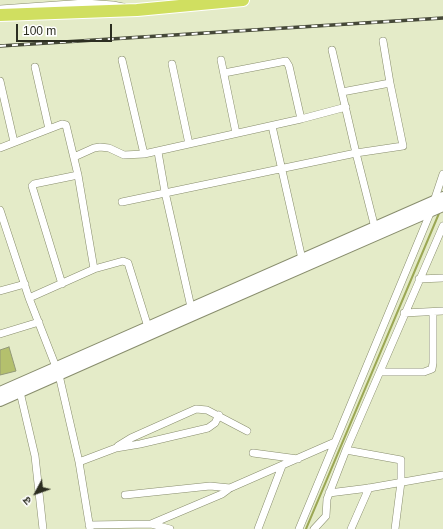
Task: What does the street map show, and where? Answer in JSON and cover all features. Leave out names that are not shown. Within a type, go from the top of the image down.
[{"type":"highway","points":[[0,15],[137,10],[243,0]]},
{"type":"main road","points":[[0,401],[58,371],[191,307],[375,228],[439,204]]},
{"type":"main road","points":[[0,392],[58,371],[439,204]]},
{"type":"street","points":[[0,9],[24,4],[85,3],[113,4],[137,10]]},
{"type":"street","points":[[122,202],[356,153],[403,146],[383,41]]},
{"type":"street","points":[[332,50],[375,228]]},
{"type":"street","points":[[122,60],[144,154]]},
{"type":"street","points":[[221,60],[236,133]]},
{"type":"street","points":[[224,73],[286,61],[289,66],[301,119]]},
{"type":"street","points":[[172,64],[189,144]]},
{"type":"street","points":[[35,67],[49,130]]},
{"type":"street","points":[[0,81],[2,100],[14,142]]},
{"type":"street","points":[[342,92],[390,82]]},
{"type":"street","points":[[74,157],[100,147],[109,148],[124,155],[158,152],[272,126],[346,107]]},
{"type":"street","points":[[0,148],[62,124],[66,125],[78,175],[94,269]]},
{"type":"street","points":[[272,126],[283,169],[302,259]]},
{"type":"street","points":[[158,152],[191,307]]},
{"type":"street","points":[[299,529],[335,442],[439,204],[443,174]]},
{"type":"street","points":[[62,284],[32,186],[34,184],[78,175]]},
{"type":"street","points":[[0,210],[29,298],[58,371],[79,462],[90,527],[151,524],[170,529]]},
{"type":"street","points":[[314,529],[327,514],[326,505],[329,493],[346,450],[404,313],[443,226]]},
{"type":"street","points":[[29,298],[94,269],[120,261],[126,262],[129,267],[148,327]]},
{"type":"street","points":[[419,279],[443,278]]},
{"type":"street","points":[[0,291],[25,284]]},
{"type":"street","points":[[404,313],[443,311]]},
{"type":"street","points":[[380,372],[424,372],[432,369],[433,312]]},
{"type":"street","points":[[0,334],[39,322]]},
{"type":"street","points":[[20,392],[35,456],[43,529]]},
{"type":"street","points":[[116,448],[126,440],[192,410],[203,409],[219,415],[247,431]]},
{"type":"street","points":[[79,462],[116,448],[208,428],[214,423],[219,415]]},
{"type":"street","points":[[151,524],[222,494],[230,488],[335,442]]},
{"type":"street","points":[[346,450],[401,460],[401,482],[395,529]]},
{"type":"street","points":[[253,453],[298,459]]},
{"type":"street","points":[[258,529],[282,466]]},
{"type":"street","points":[[329,493],[369,488],[443,475]]},
{"type":"street","points":[[125,495],[210,486],[223,486],[230,488]]},
{"type":"street","points":[[351,529],[369,488]]},
{"type":"building","points":[[9,347],[16,371],[0,375],[0,350]]},
{"type":"waterway","points":[[306,529],[440,211]]},
{"type":"railway","points":[[0,46],[443,18]]}]
